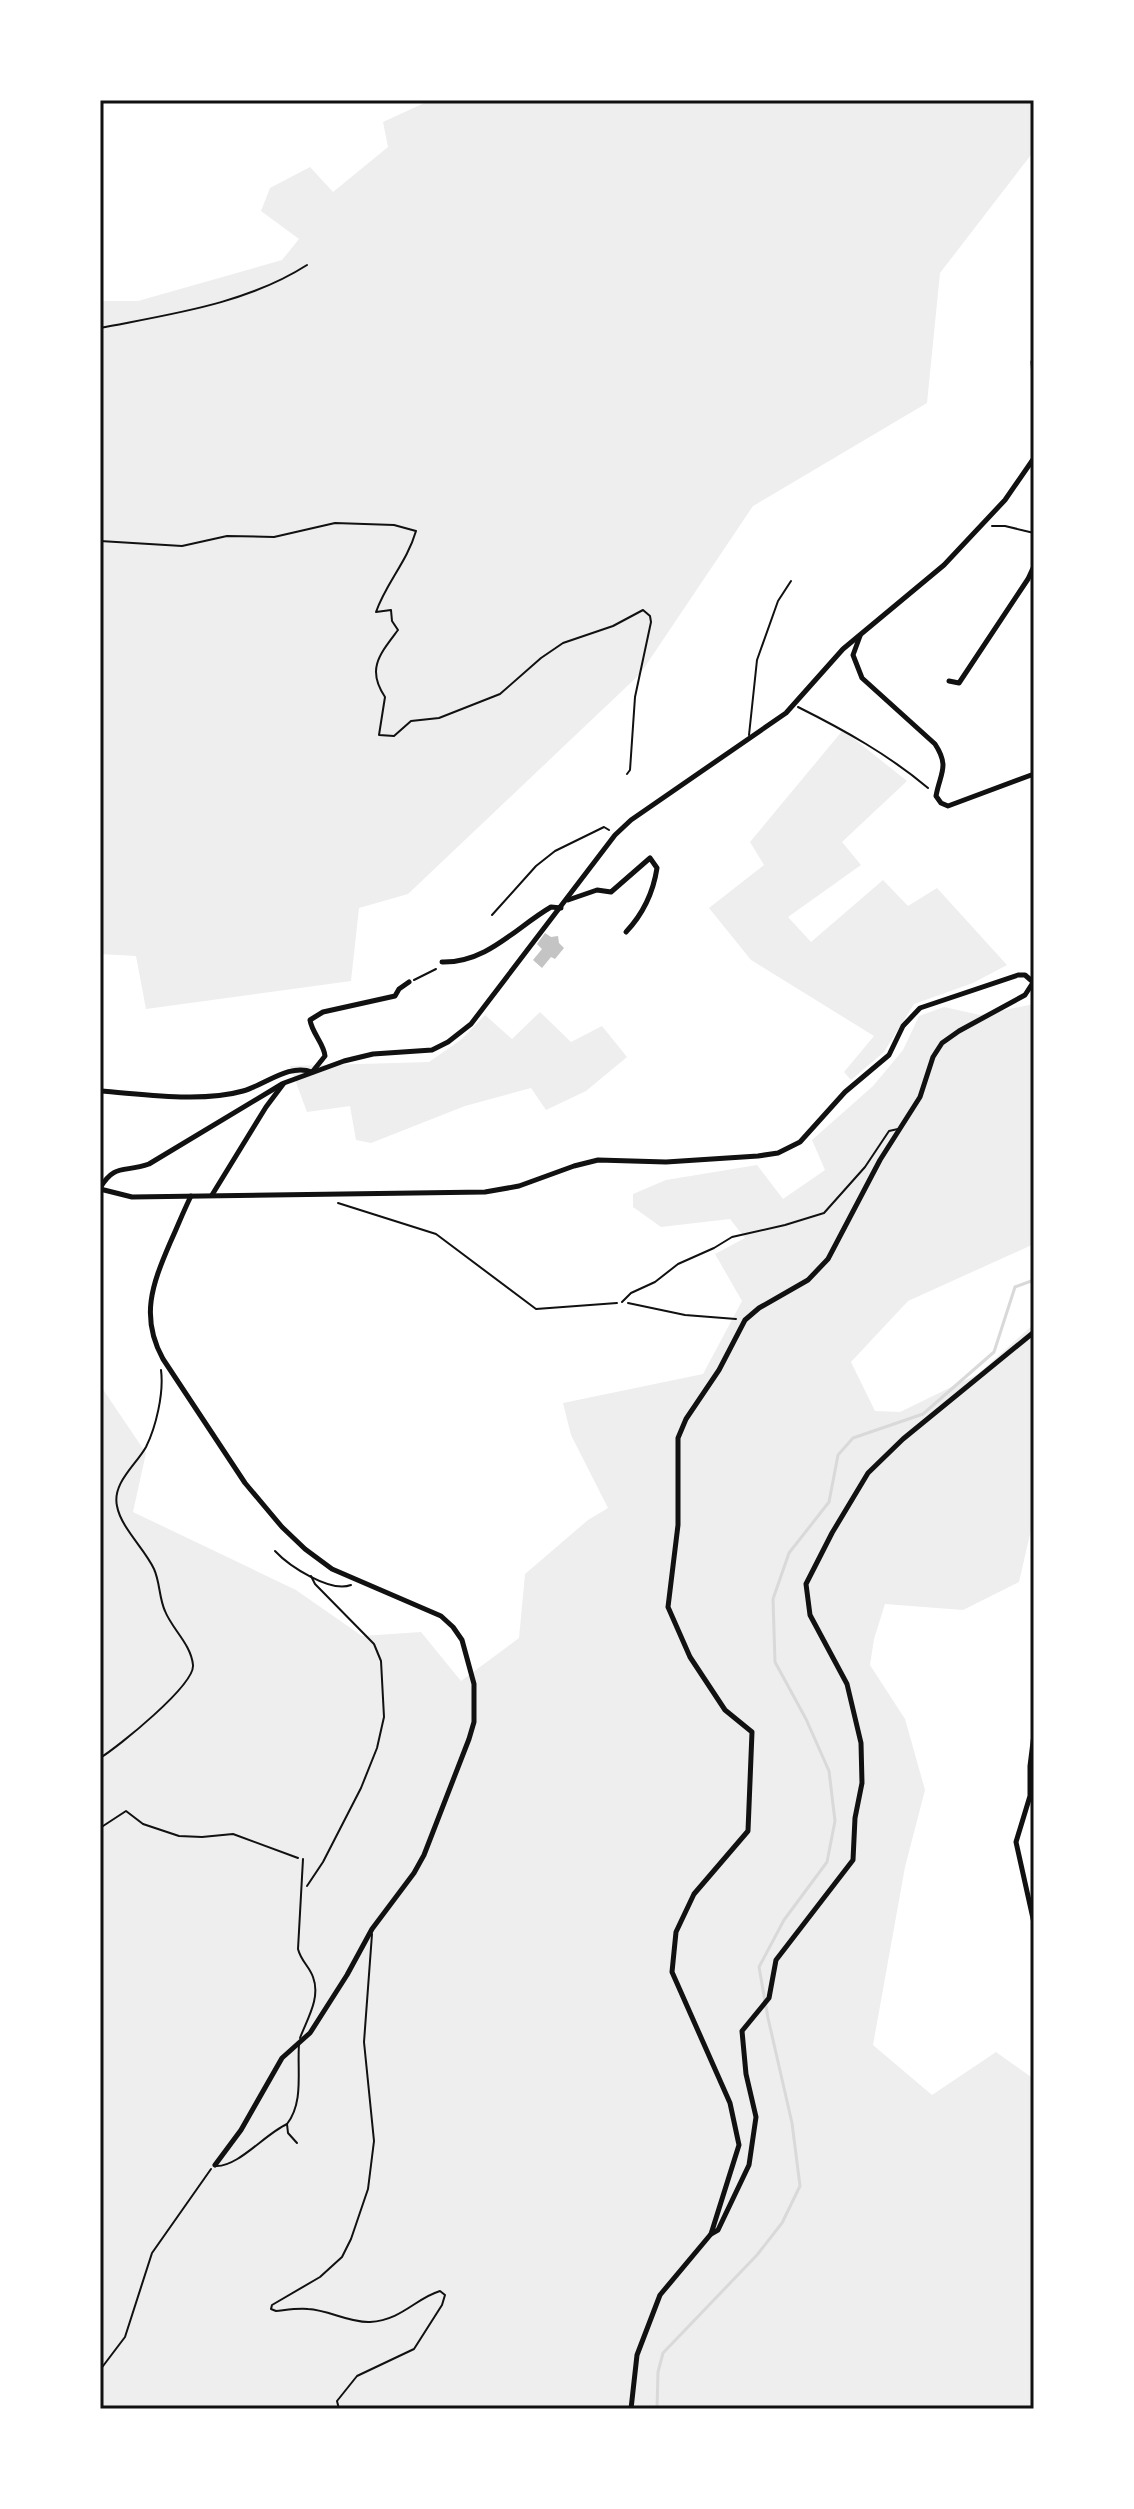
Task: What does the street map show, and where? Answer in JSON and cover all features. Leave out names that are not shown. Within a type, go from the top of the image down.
[{"type":"street","points":[[1033,362],[1034,377]]},
{"type":"street","points":[[711,2234],[739,2145],[730,2103],[672,1972],[676,1932],[694,1894],[748,1831],[752,1732],[725,1710],[690,1657],[668,1607],[678,1525],[678,1438],[686,1419],[719,1370],[745,1320],[759,1308],[808,1280],[828,1259],[880,1160],[920,1097],[933,1057],[942,1043],[1025,995],[1034,981],[1025,975],[1018,975],[920,1008],[903,1026],[889,1055],[845,1092],[800,1142],[778,1153],[666,1162],[598,1160],[519,1186],[485,1192],[132,1197],[100,1188],[116,1169],[149,1164],[284,1083],[373,1054],[415,1053],[432,1050],[448,1042],[471,1024],[568,901],[615,835],[631,820],[794,705],[843,649],[933,575],[1005,500],[1034,458]]},
{"type":"street","points":[[949,681],[959,683],[1034,566]]},
{"type":"street","points":[[863,631],[853,655],[862,678],[935,744],[943,757],[943,772],[936,796],[941,803],[948,806],[1034,774]]},
{"type":"street","points":[[568,901],[597,890],[611,892],[650,858],[657,868],[651,896],[640,918],[626,932]]},
{"type":"street","points":[[442,962],[460,962],[475,957],[551,907],[562,908]]},
{"type":"street","points":[[312,1072],[325,1056],[310,1020],[323,1012],[395,996],[409,982]]},
{"type":"street","points":[[100,1091],[205,1096],[241,1092],[290,1071],[300,1069],[312,1072]]},
{"type":"street","points":[[212,1195],[284,1083]]},
{"type":"street","points":[[191,1196],[154,1285],[150,1301],[154,1343],[245,1483],[305,1549],[332,1569],[427,1608],[453,1627],[468,1655],[476,1704],[469,1739],[424,1855],[414,1873],[372,1929],[310,2033],[282,2058],[241,2130],[215,2165]]},
{"type":"street","points":[[631,2409],[637,2355],[660,2295],[711,2234],[718,2230],[749,2165],[756,2117],[746,2074],[742,2031],[769,1998],[776,1960],[853,1860],[855,1818],[862,1783],[861,1743],[847,1684],[810,1615],[806,1584],[868,1473],[903,1439],[1034,1332]]},
{"type":"street","points":[[1034,1734],[1030,1796],[1016,1842],[1034,1923]]},
{"type":"lane","points":[[748,740],[757,660],[778,601],[791,581]]},
{"type":"lane","points":[[622,1302],[678,1264],[732,1237],[824,1213],[865,1167],[889,1131],[901,1129]]},
{"type":"lane","points":[[215,2165],[231,2163],[273,2130],[287,2124],[296,2113],[299,2041],[314,2004],[316,1990],[314,1979],[300,1959],[298,1949],[303,1859]]},
{"type":"lane","points":[[339,2409],[337,2401],[357,2376],[414,2349],[445,2295],[435,2292],[410,2310],[371,2322],[308,2309],[271,2309],[272,2305],[320,2277],[342,2257],[368,2189],[374,2141],[364,2042],[372,1929]]},
{"type":"lane","points":[[287,2124],[288,2133],[297,2143]]},
{"type":"path","points":[[100,328],[201,308],[278,284],[307,265]]},
{"type":"path","points":[[100,541],[182,546],[227,536],[274,537],[335,523],[394,525],[416,531],[411,549],[397,576],[382,594],[376,612],[391,610],[392,621],[398,630],[376,666],[377,684],[385,697],[379,735],[394,736],[411,721],[439,718],[500,694],[563,643],[613,626],[643,610],[650,616],[651,622],[635,697],[630,770],[627,774]]},
{"type":"path","points":[[979,527],[1005,526],[1034,533]]},
{"type":"path","points":[[794,705],[901,765],[936,796]]},
{"type":"path","points":[[492,915],[536,866],[555,851],[604,827],[615,835]]},
{"type":"path","points":[[409,982],[423,978],[442,962]]},
{"type":"path","points":[[339,1203],[436,1234],[536,1309],[622,1302],[685,1315],[745,1320]]},
{"type":"path","points":[[100,1758],[167,1704],[192,1675],[193,1665],[187,1647],[164,1610],[154,1569],[117,1506],[118,1491],[126,1473],[145,1449],[153,1429],[162,1381],[158,1364]]},
{"type":"path","points":[[275,1551],[287,1563],[311,1576],[345,1588],[358,1582]]},
{"type":"path","points":[[300,1894],[315,1875],[347,1819],[377,1748],[384,1717],[382,1671],[374,1644],[315,1584],[311,1576]]},
{"type":"path","points":[[100,1828],[126,1811],[143,1824],[179,1836],[233,1834],[303,1859]]},
{"type":"path","points":[[100,2370],[125,2337],[152,2253],[215,2165]]},
{"type":"shaded area","points":[[431,100],[1034,100],[1034,151],[940,273],[927,403],[753,506],[640,674],[408,894],[359,908],[351,981],[146,1009],[136,956],[100,954],[100,301],[138,301],[282,260],[299,239],[261,211],[270,188],[310,167],[333,192],[388,147],[383,122]]},
{"type":"shaded area","points":[[843,730],[907,781],[842,842],[861,865],[788,917],[811,942],[883,880],[908,906],[937,888],[1007,965],[973,983],[914,1004],[884,1052],[851,1080],[844,1072],[874,1036],[751,960],[709,908],[764,865],[750,842]]},
{"type":"shaded area","points":[[1034,1004],[1034,1244],[908,1301],[851,1362],[875,1411],[900,1412],[978,1374],[1034,1324],[1034,1517],[1019,1582],[963,1610],[885,1604],[870,1665],[905,1719],[925,1790],[905,1867],[873,2045],[932,2095],[996,2052],[1034,2079],[1034,2409],[100,2409],[100,1385],[146,1453],[133,1512],[296,1590],[362,1636],[421,1632],[461,1681],[519,1638],[525,1574],[588,1520],[608,1508],[571,1435],[563,1403],[703,1374],[742,1301],[715,1254],[745,1238],[730,1219],[661,1227],[633,1207],[633,1194],[666,1180],[757,1165],[783,1199],[825,1170],[812,1140],[873,1086],[903,1050],[919,1016],[944,1007],[980,1015]]},
{"type":"shaded area","points":[[540,1012],[571,1042],[602,1026],[627,1057],[586,1091],[546,1110],[531,1088],[465,1106],[371,1143],[356,1140],[350,1106],[307,1112],[290,1066],[429,1062],[462,1039],[485,1015],[512,1039]]},
{"type":"building","points":[[545,933],[551,937],[558,936],[564,948],[542,968],[533,960],[542,949],[537,944]]},
{"type":"waterway","points":[[657,2409],[658,2372],[663,2353],[757,2255],[782,2223],[800,2186],[792,2123],[759,1967],[784,1920],[827,1862],[835,1821],[829,1771],[806,1719],[775,1662],[773,1599],[789,1553],[829,1502],[838,1455],[853,1438],[923,1414],[994,1352],[1015,1287],[1034,1280]]}]
